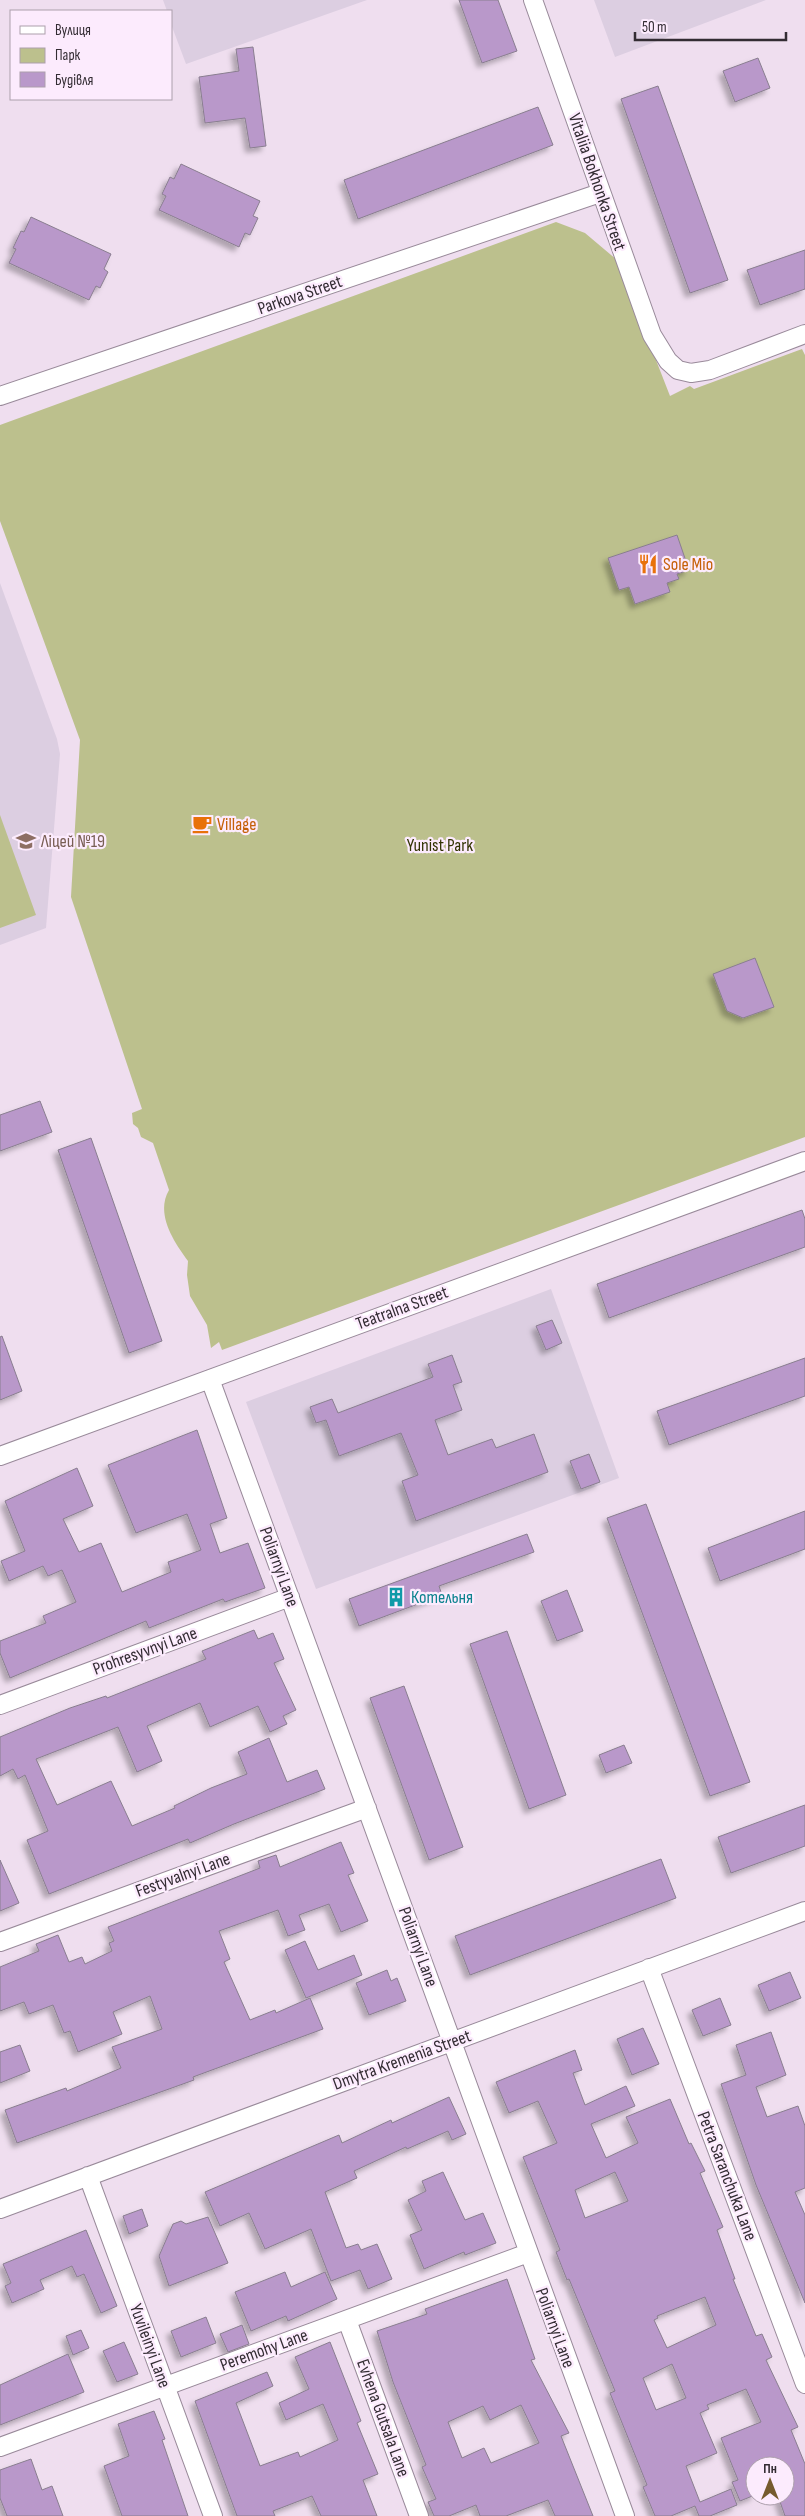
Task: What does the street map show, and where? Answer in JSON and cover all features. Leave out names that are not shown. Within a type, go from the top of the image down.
[{"type":"street","name":"Vitaliia Bokhonka Street","points":[[532,0],[652,334],[668,361],[678,370],[691,373],[710,370],[805,334]]},
{"type":"street","name":"Parkova Street","points":[[0,396],[600,193]]},
{"type":"street","name":"Teatralna Street","points":[[0,1456],[805,1161]]},
{"type":"street","name":"Poliarnyi Lane","points":[[210,1379],[625,2516]]},
{"type":"street","name":"Prohresyvnyi Lane","points":[[0,1705],[290,1598]]},
{"type":"street","name":"Festyvalnyi Lane","points":[[0,1942],[367,1808]]},
{"type":"street","name":"Dmytra Kremenia Street","points":[[0,2209],[805,1911]]},
{"type":"street","name":"Petra Saranchuka Lane","points":[[649,1968],[805,2384]]},
{"type":"street","name":"Yuvileinyi Lane","points":[[88,2176],[213,2516]]},
{"type":"street","name":"Peremohy Lane","points":[[0,2447],[528,2253]]},
{"type":"street","name":"Evhena Gutsala Lane","points":[[347,2320],[419,2516]]},
{"type":"shaded area","points":[[163,0],[367,0],[186,64],[172,27],[172,10],[167,10]]},
{"type":"shaded area","points":[[594,0],[766,0],[615,57]]},
{"type":"shaded area","name":"Ліцей №19","points":[[0,583],[57,739],[60,754],[46,928],[0,945]]},
{"type":"shaded area","points":[[551,1289],[619,1478],[316,1589],[246,1402]]},
{"type":"green space","name":"Yunist Park","points":[[556,222],[585,233],[617,260],[670,396],[690,386],[694,389],[802,349],[805,355],[805,1137],[222,1350],[219,1342],[211,1348],[207,1325],[190,1296],[187,1275],[188,1261],[172,1237],[165,1218],[165,1199],[169,1190],[153,1143],[141,1137],[138,1128],[133,1124],[132,1113],[142,1109],[71,897],[80,740],[0,521],[0,425]]},
{"type":"green space","points":[[0,815],[36,915],[0,928]]},
{"type":"building","points":[[459,0],[498,0],[517,51],[482,63]]},
{"type":"building","points":[[253,47],[266,146],[250,148],[245,118],[205,123],[199,77],[239,71],[236,49]]},
{"type":"building","points":[[758,58],[770,88],[735,102],[723,71]]},
{"type":"building","points":[[658,86],[728,280],[690,293],[621,99]]},
{"type":"building","points":[[538,107],[553,145],[358,219],[344,180]]},
{"type":"building","points":[[181,164],[260,201],[253,216],[258,218],[250,235],[245,233],[239,247],[159,210],[166,196],[162,194],[170,177],[174,179]]},
{"type":"building","points":[[31,217],[111,254],[104,269],[108,272],[100,288],[96,286],[89,300],[9,263],[16,249],[13,248],[21,231],[24,232]]},
{"type":"building","points":[[805,250],[805,289],[760,305],[747,270]]},
{"type":"building","name":"Sole Mio","points":[[677,535],[689,570],[677,574],[679,579],[667,583],[670,592],[635,604],[629,587],[619,590],[608,558]]},
{"type":"building","points":[[755,958],[774,1007],[743,1018],[727,1011],[713,974]]},
{"type":"building","points":[[40,1101],[52,1132],[0,1151],[0,1115]]},
{"type":"building","points":[[91,1138],[162,1341],[129,1353],[58,1150]]},
{"type":"building","points":[[802,1210],[805,1219],[805,1247],[609,1318],[597,1284]]},
{"type":"building","points":[[552,1320],[562,1343],[546,1350],[536,1326]]},
{"type":"building","points":[[2,1336],[22,1391],[0,1400],[0,1337]]},
{"type":"building","points":[[452,1355],[462,1382],[453,1385],[462,1410],[435,1420],[448,1455],[492,1439],[496,1448],[534,1434],[548,1472],[416,1521],[402,1481],[418,1475],[401,1433],[339,1456],[326,1420],[316,1423],[310,1407],[332,1399],[338,1413],[433,1377],[428,1364]]},
{"type":"building","points":[[805,1358],[805,1396],[669,1445],[657,1411]]},
{"type":"building","points":[[197,1430],[227,1518],[210,1524],[220,1553],[248,1543],[265,1588],[225,1602],[223,1599],[149,1628],[146,1621],[10,1678],[0,1653],[0,1641],[46,1623],[43,1616],[76,1602],[62,1570],[48,1576],[43,1566],[9,1581],[1,1561],[25,1551],[5,1501],[77,1468],[93,1506],[63,1519],[79,1552],[101,1543],[122,1592],[171,1572],[168,1562],[201,1550],[187,1514],[136,1533],[108,1465]]},
{"type":"building","points":[[589,1454],[600,1482],[581,1489],[570,1461]]},
{"type":"building","points":[[646,1504],[750,1782],[710,1796],[607,1518]]},
{"type":"building","points":[[805,1511],[805,1549],[720,1581],[708,1548]]},
{"type":"building","points":[[527,1534],[534,1552],[439,1586],[442,1595],[359,1626],[349,1599]]},
{"type":"building","points":[[567,1590],[583,1631],[557,1641],[541,1601]]},
{"type":"building","points":[[254,1630],[258,1639],[273,1633],[284,1659],[274,1663],[296,1710],[283,1716],[287,1724],[270,1732],[258,1706],[210,1727],[200,1703],[147,1726],[162,1761],[137,1772],[118,1727],[36,1759],[57,1805],[111,1781],[132,1826],[175,1808],[174,1806],[211,1788],[247,1774],[238,1752],[269,1738],[287,1782],[317,1770],[325,1789],[190,1843],[188,1839],[49,1894],[27,1840],[48,1831],[25,1775],[18,1779],[13,1769],[0,1776],[0,1737],[70,1708],[106,1696],[107,1698],[206,1659],[202,1651]]},
{"type":"building","points":[[507,1631],[566,1795],[529,1809],[470,1644]]},
{"type":"building","points":[[404,1686],[463,1847],[429,1860],[370,1698]]},
{"type":"building","points":[[624,1745],[632,1763],[606,1773],[599,1755]]},
{"type":"building","points":[[805,1805],[805,1846],[731,1873],[718,1837]]},
{"type":"building","points":[[341,1842],[354,1873],[348,1875],[368,1921],[341,1932],[329,1904],[299,1915],[305,1930],[288,1936],[278,1910],[219,1931],[230,1959],[224,1962],[250,2020],[275,2010],[276,2013],[310,1998],[323,2029],[193,2077],[194,2080],[17,2143],[5,2110],[66,2088],[67,2091],[121,2068],[112,2047],[162,2029],[150,1996],[113,2012],[122,2034],[78,2052],[70,2031],[64,2033],[53,2005],[29,2014],[24,2002],[0,2011],[0,1967],[39,1951],[36,1944],[58,1935],[69,1962],[82,1957],[85,1964],[112,1951],[109,1943],[114,1941],[108,1927],[260,1868],[258,1861],[276,1855],[280,1867]]},
{"type":"building","points":[[661,1859],[676,1898],[470,1975],[455,1936]]},
{"type":"building","points":[[0,1860],[19,1903],[0,1911]]},
{"type":"building","points":[[305,1941],[318,1970],[354,1955],[362,1975],[306,1998],[285,1950]]},
{"type":"building","points":[[387,1970],[391,1981],[397,1978],[406,2001],[369,2015],[356,1983]]},
{"type":"building","points":[[790,1972],[801,1998],[769,2011],[758,1985]]},
{"type":"building","points":[[720,1998],[731,2025],[703,2036],[692,2010]]},
{"type":"building","points":[[643,2028],[659,2064],[632,2075],[617,2039]]},
{"type":"building","points":[[771,2032],[786,2075],[756,2087],[767,2117],[798,2106],[805,2126],[805,2188],[795,2192],[805,2215],[805,2303],[756,2185],[721,2084],[746,2075],[736,2045]]},
{"type":"building","points":[[20,2045],[30,2071],[0,2083],[0,2052]]},
{"type":"building","points":[[575,2050],[582,2070],[573,2073],[585,2105],[626,2086],[635,2106],[591,2124],[606,2158],[638,2143],[626,2117],[670,2099],[689,2144],[691,2143],[705,2171],[700,2173],[723,2227],[717,2230],[735,2279],[733,2279],[756,2336],[762,2334],[772,2357],[766,2360],[798,2427],[791,2430],[805,2464],[805,2516],[785,2516],[782,2506],[795,2506],[795,2456],[745,2456],[745,2499],[740,2501],[732,2482],[738,2480],[721,2438],[761,2422],[746,2389],[707,2405],[709,2409],[700,2413],[717,2453],[686,2466],[700,2502],[731,2489],[737,2505],[710,2516],[699,2516],[695,2506],[671,2516],[655,2516],[643,2487],[647,2485],[610,2393],[615,2391],[569,2279],[567,2280],[556,2252],[560,2250],[523,2157],[557,2143],[538,2101],[509,2113],[496,2082]],"holes":[[[615,2172],[628,2201],[585,2218],[575,2190]],[[705,2297],[716,2325],[667,2348],[654,2320],[658,2318],[657,2316]],[[672,2364],[686,2398],[656,2410],[643,2378]]]},
{"type":"building","points":[[449,2097],[466,2134],[452,2140],[448,2131],[407,2149],[406,2147],[354,2171],[357,2178],[325,2192],[346,2248],[358,2244],[361,2250],[377,2244],[392,2279],[368,2289],[360,2270],[331,2281],[311,2229],[265,2249],[249,2213],[220,2226],[205,2192],[339,2135],[342,2143],[391,2120],[392,2123]]},
{"type":"building","points":[[443,2172],[465,2220],[483,2213],[496,2243],[465,2255],[464,2252],[424,2269],[410,2235],[422,2230],[408,2200],[426,2191],[422,2181]]},
{"type":"building","points":[[142,2209],[148,2226],[129,2234],[123,2216]]},
{"type":"building","points":[[208,2217],[228,2263],[169,2286],[159,2256],[173,2224],[181,2221],[186,2224]]},
{"type":"building","points":[[86,2230],[117,2306],[101,2313],[84,2274],[77,2277],[72,2266],[40,2280],[44,2289],[12,2303],[5,2286],[11,2283],[3,2264]]},
{"type":"building","points":[[285,2272],[291,2287],[325,2272],[337,2299],[288,2321],[286,2316],[251,2331],[235,2292]]},
{"type":"building","points":[[507,2279],[535,2359],[531,2360],[569,2433],[561,2436],[593,2516],[555,2516],[548,2500],[506,2516],[480,2516],[476,2505],[449,2516],[434,2516],[428,2502],[436,2499],[422,2467],[426,2465],[393,2382],[377,2331],[427,2314],[425,2309]],"holes":[[[521,2405],[539,2443],[491,2463],[484,2448],[462,2458],[448,2422],[483,2406],[490,2420]]]},
{"type":"building","points":[[206,2317],[216,2343],[181,2357],[171,2331]]},
{"type":"building","points":[[242,2325],[249,2344],[228,2352],[220,2334]]},
{"type":"building","points":[[81,2330],[89,2348],[73,2355],[66,2336]]},
{"type":"building","points":[[124,2342],[138,2374],[117,2382],[103,2351]]},
{"type":"building","points":[[330,2342],[361,2421],[357,2423],[378,2474],[363,2480],[377,2516],[321,2516],[312,2496],[273,2511],[275,2516],[237,2516],[195,2401],[267,2372],[273,2386],[236,2403],[260,2466],[298,2452],[300,2457],[338,2440],[323,2404],[286,2420],[279,2403],[309,2389],[295,2357]]},
{"type":"building","points":[[68,2354],[84,2392],[0,2425],[0,2385]]},
{"type":"building","points":[[154,2411],[165,2439],[162,2440],[188,2516],[122,2516],[104,2466],[129,2456],[118,2424]]},
{"type":"building","points":[[31,2459],[42,2490],[52,2486],[63,2516],[7,2516],[0,2498],[0,2470]]},
{"type":"place","name":"Sole Mio","points":[[648,564]]},
{"type":"place","name":"Village","points":[[202,824]]},
{"type":"place","name":"Ліцей №19","points":[[26,841]]},
{"type":"place","name":"Котельня","points":[[396,1597]]}]
